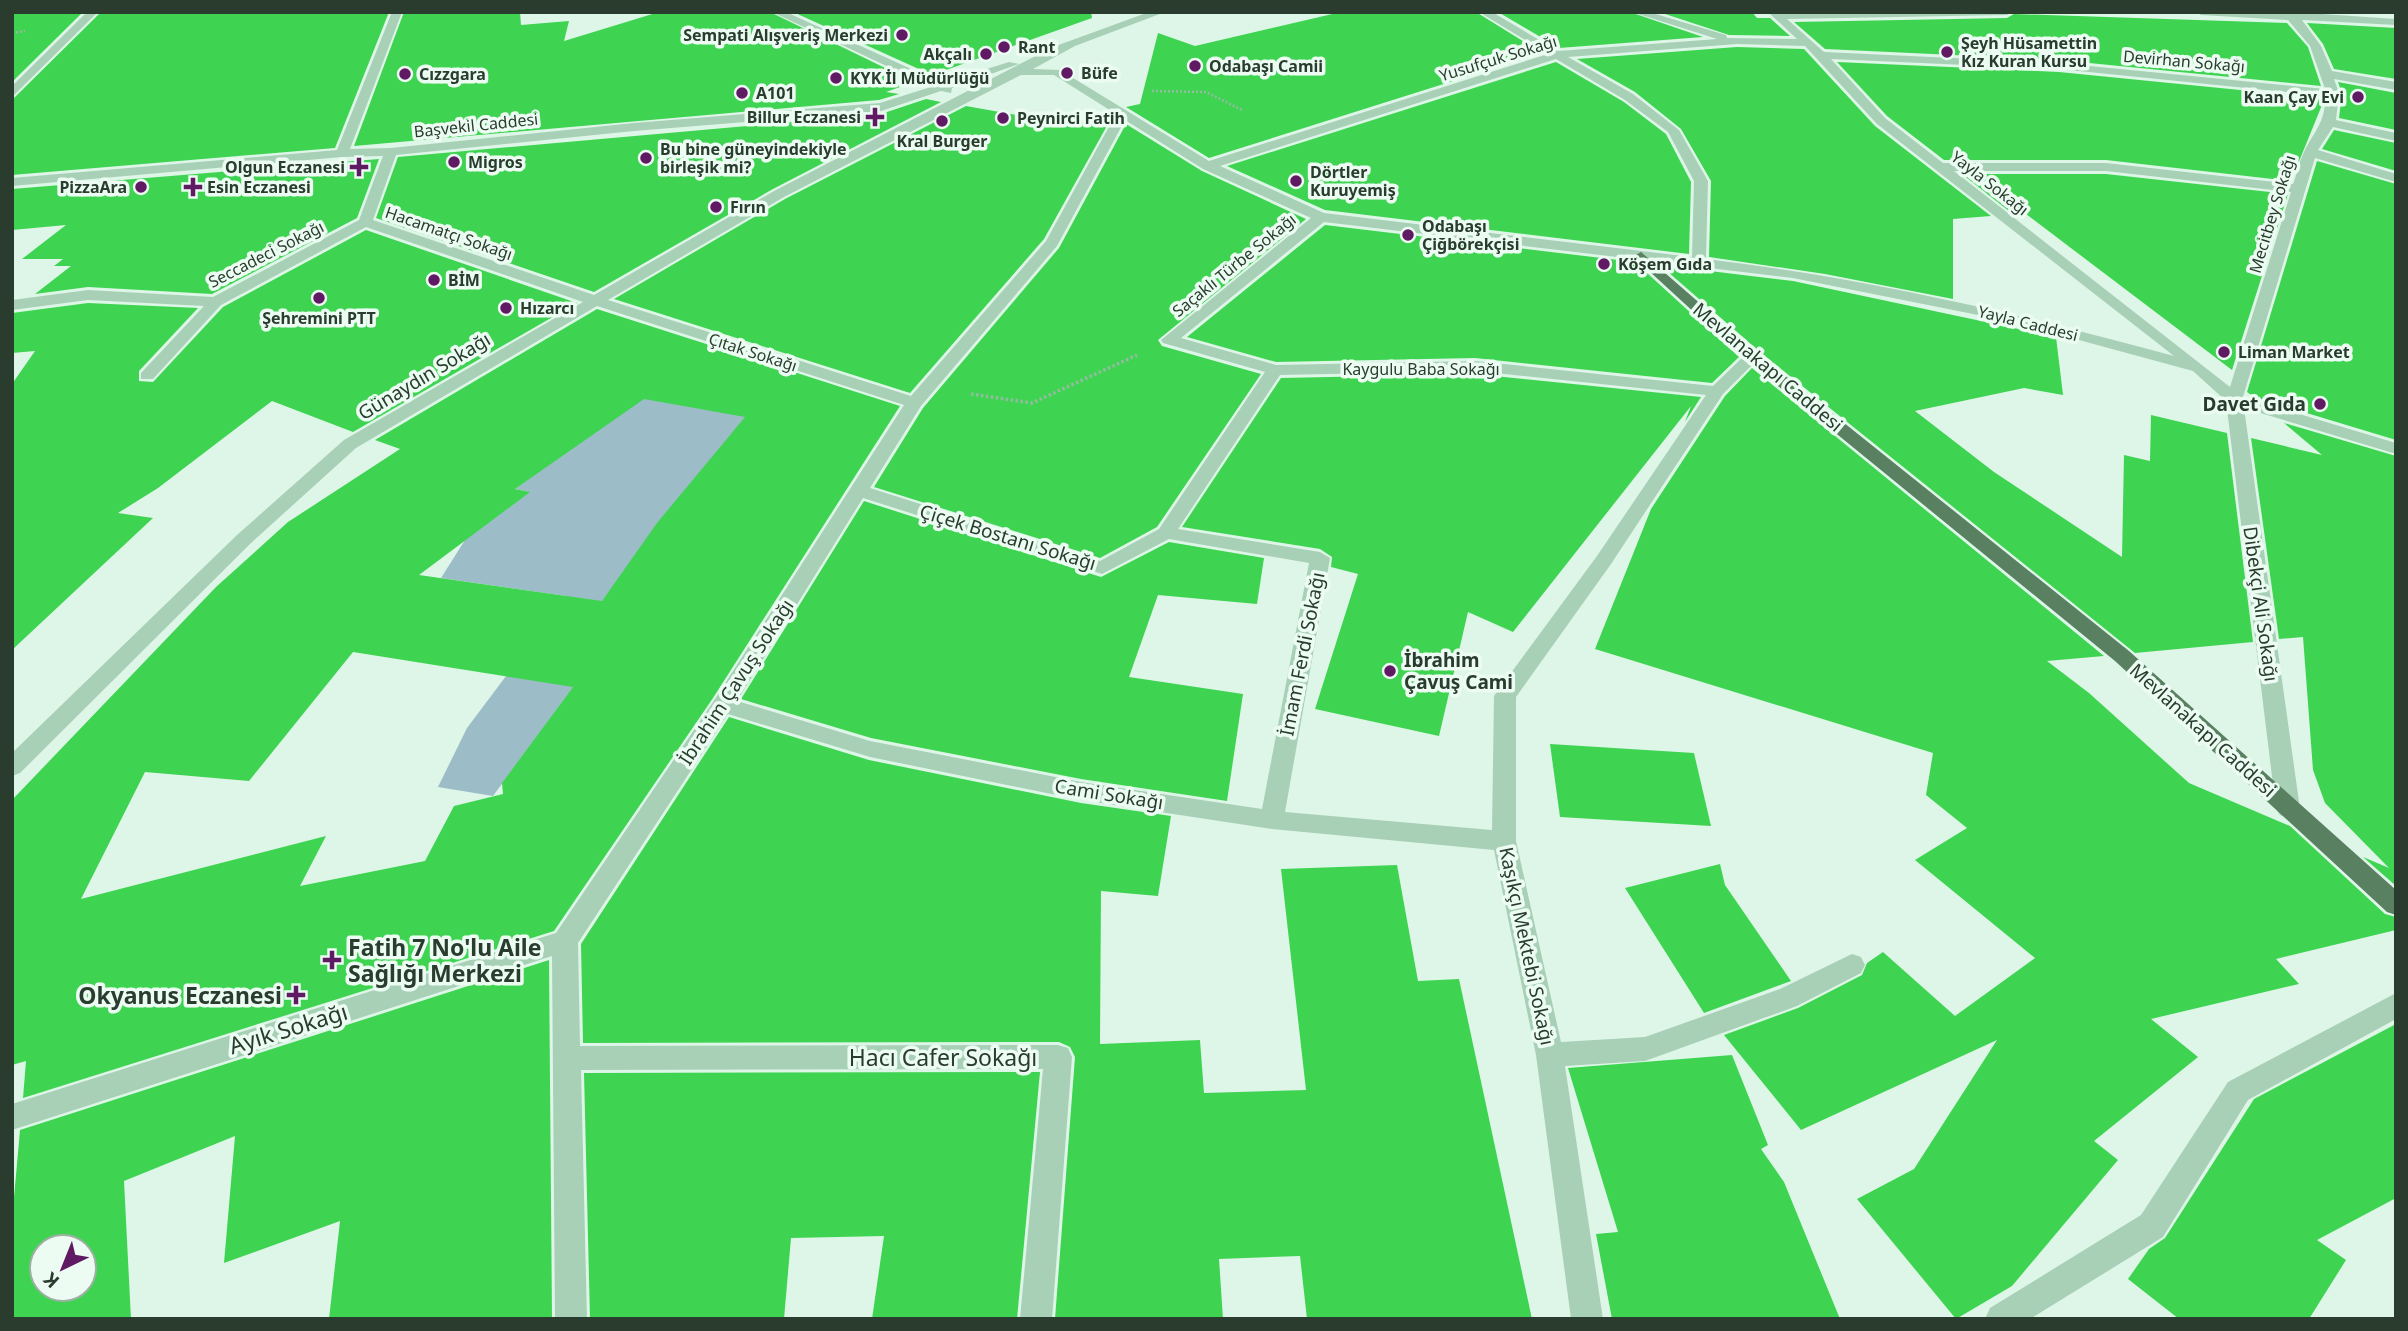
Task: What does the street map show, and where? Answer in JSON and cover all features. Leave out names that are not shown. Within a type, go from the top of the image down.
[{"type":"main road","name":"Mevlanakapı Caddesi","points":[[1641,256],[1752,357],[2122,656],[2396,905]]},
{"type":"street","points":[[12,93],[93,12]]},
{"type":"street","points":[[342,153],[397,12]]},
{"type":"street","points":[[777,12],[940,87],[961,101]]},
{"type":"street","points":[[1070,45],[1160,12]]},
{"type":"street","points":[[1484,12],[1629,97],[1673,131],[1701,181],[1699,261]]},
{"type":"street","points":[[1637,12],[1737,41]]},
{"type":"street","points":[[1775,14],[2007,12]]},
{"type":"street","points":[[2201,12],[2288,14],[2396,22]]},
{"type":"street","name":"Yayla Sokağı","points":[[1775,14],[1821,55],[1881,121],[2199,368]]},
{"type":"street","name":"Meсitbey Sokağı","points":[[2234,400],[2310,152],[2329,122],[2333,93],[2327,74],[2314,45],[2288,14]]},
{"type":"street","name":"Yusufçuk Sokağı","points":[[1208,166],[1559,54],[1737,41],[1808,43]]},
{"type":"street","name":"Başvekil Caddesi","points":[[12,182],[342,153],[391,152],[620,128],[881,107],[1070,45]]},
{"type":"street","name":"Günaydın Sokağı","points":[[12,767],[244,539],[350,444],[779,194],[870,145],[1022,72],[1070,45]]},
{"type":"street","name":"Devirhan Sokağı","points":[[1821,55],[2059,66],[2333,93]]},
{"type":"street","points":[[1022,72],[1056,72],[1208,166],[1321,217],[1641,256]]},
{"type":"street","points":[[2327,74],[2396,86]]},
{"type":"street","name":"İbrahim Çavuş Sokağı","points":[[565,942],[723,705],[914,403],[1052,243],[1115,108]]},
{"type":"street","points":[[2329,122],[2396,137]]},
{"type":"street","name":"Hacamatçı Sokağı","points":[[391,152],[365,222],[593,300]]},
{"type":"street","points":[[2310,152],[2396,178]]},
{"type":"street","points":[[1941,167],[2106,167],[2300,189]]},
{"type":"street","name":"Saçaklı Türbe Sokağı","points":[[1170,340],[1321,217]]},
{"type":"street","name":"Seccadeci Sokağı","points":[[12,305],[88,295],[216,302],[365,222]]},
{"type":"street","name":"Yayla Caddesi","points":[[1641,256],[1793,274],[2015,318],[2199,368],[2234,400],[2396,449]]},
{"type":"street","name":"Çıtak Sokağı","points":[[593,300],[914,403]]},
{"type":"street","points":[[147,376],[216,302]]},
{"type":"street","name":"Kaygulu Baba Sokağı","points":[[1170,340],[1275,370],[1475,366],[1717,391]]},
{"type":"street","name":"Kaşıkçı Mektebi Sokağı","points":[[1587,1319],[1550,1055],[1504,841],[1505,696],[1604,560],[1717,391],[1752,357]]},
{"type":"street","name":"Çiçek Bostanı Sokağı","points":[[858,490],[1102,568],[1166,533],[1275,370]]},
{"type":"street","name":"Dibekçi Ali Sokağı","points":[[2234,400],[2288,809]]},
{"type":"street","name":"İmam Ferdi Sokağı","points":[[1166,533],[1320,558],[1272,820]]},
{"type":"street","name":"Cami Sokağı","points":[[723,705],[870,749],[1081,790],[1272,820],[1504,841]]},
{"type":"street","points":[[565,942],[571,1319]]},
{"type":"street","name":"Ayık Sokağı","points":[[12,1117],[565,942]]},
{"type":"street","points":[[1550,1055],[1645,1049],[1788,999],[1852,965]]},
{"type":"street","points":[[2001,1319],[2151,1226],[2238,1091],[2396,1005]]},
{"type":"street","name":"Hacı Cafer Sokağı","points":[[566,1058],[1058,1057],[1036,1319]]},
{"type":"path","points":[[1115,108],[1150,90],[1206,92],[1242,110]]},
{"type":"path","points":[[961,101],[1082,124]]},
{"type":"path","points":[[927,388],[1032,402],[1170,340]]},
{"type":"shaded area","points":[[661,376],[748,417],[690,484],[594,612],[574,686],[493,796],[438,787],[467,728],[566,596],[441,578],[465,540],[529,492],[515,489]]},
{"type":"building","points":[[12,12],[83,12],[12,82]]},
{"type":"building","points":[[101,12],[389,12],[335,148],[12,175],[12,100]]},
{"type":"building","points":[[404,12],[520,12],[521,25],[569,21],[564,41],[659,12],[770,12],[914,82],[886,92],[899,94],[879,100],[354,146]]},
{"type":"building","points":[[793,12],[1091,12],[1092,18],[932,75]]},
{"type":"building","points":[[1341,12],[1476,12],[1542,53],[1209,158],[1126,107],[1140,104],[1158,33],[1195,46]]},
{"type":"building","points":[[1498,12],[1630,12],[1703,37],[1559,48]]},
{"type":"building","points":[[1659,12],[1752,12],[1757,18],[1770,18],[1790,36],[1729,35]]},
{"type":"building","points":[[2014,14],[2287,23],[2308,47],[2321,86],[2059,60],[1825,49],[1794,22],[2007,18]]},
{"type":"building","points":[[2307,23],[2396,28],[2396,79],[2334,69],[2323,44]]},
{"type":"building","points":[[1737,47],[1804,49],[1875,126],[1991,216],[1953,219],[1953,299],[1825,274],[1709,257],[1711,181],[1681,129],[1635,92],[1577,59]]},
{"type":"building","points":[[1556,62],[1624,102],[1666,134],[1691,182],[1689,254],[1325,210],[1227,166]]},
{"type":"building","points":[[1837,62],[2059,72],[2322,98],[2322,105],[2291,181],[2106,160],[1944,160],[1887,116]]},
{"type":"building","points":[[2338,82],[2396,93],[2396,130],[2339,118],[2342,93]]},
{"type":"building","points":[[926,99],[941,102],[773,189],[594,292],[376,218],[398,157],[881,114]]},
{"type":"building","points":[[966,106],[1067,124],[1109,112],[1113,115],[1044,239],[910,393],[614,299],[785,199]]},
{"type":"building","points":[[1126,124],[1202,171],[1306,219],[1158,340],[1162,346],[1261,374],[1157,527],[1100,558],[874,487],[923,408],[1059,248]]},
{"type":"building","points":[[2334,130],[2396,143],[2396,171],[2322,149]]},
{"type":"building","points":[[379,159],[357,218],[212,294],[88,287],[35,294],[71,266],[54,266],[63,259],[22,259],[66,225],[12,230],[12,189]]},
{"type":"building","points":[[2317,161],[2396,184],[2396,440],[2254,397],[2247,392]]},
{"type":"building","points":[[1962,174],[2106,174],[2288,194],[2232,370],[2026,214],[2014,215]]},
{"type":"building","points":[[1325,225],[1635,262],[1739,357],[1712,383],[1475,358],[1276,362],[1187,337]]},
{"type":"building","points":[[366,230],[577,303],[353,432],[272,401],[158,488],[118,513],[153,518],[12,650],[12,384],[35,351],[12,353],[12,313],[88,303],[198,308],[139,371],[139,381],[153,382],[223,307]]},
{"type":"building","points":[[1660,265],[1793,281],[2056,337],[2063,395],[2024,388],[1915,411],[1994,472],[2122,557],[2124,455],[2150,461],[2151,415],[2227,433],[2253,642],[2135,653],[1760,352]]},
{"type":"building","points":[[597,309],[900,406],[713,698],[554,931],[23,1098],[26,1061],[12,1065],[12,800],[216,587],[288,522],[400,449],[375,440]],"holes":[[[644,399],[745,417],[657,523],[602,601],[419,575],[530,492],[515,489]],[[353,652],[573,687],[502,783],[503,794],[454,806],[425,861],[300,886],[326,836],[81,899],[145,772],[249,781]]]},
{"type":"building","points":[[1752,368],[2104,656],[2047,661],[2089,693],[2189,783],[2290,826],[2385,914],[2396,917],[2396,930],[2276,959],[2299,984],[2151,1019],[2198,1057],[2094,1141],[2118,1160],[2012,1286],[1956,1319],[1857,1199],[1914,1169],[1997,1040],[1801,1130],[1724,1035],[1798,1008],[1862,975],[1867,963],[1883,952],[1955,1016],[2035,958],[1915,860],[1967,828],[1926,795],[1933,753],[1595,649],[1651,509],[1725,396]]},
{"type":"building","points":[[1475,374],[1701,397],[1685,422],[1691,406],[1513,632],[1468,612],[1439,736],[1315,709],[1358,574],[1331,567],[1332,557],[1320,549],[1182,527],[1281,378]]},
{"type":"building","points":[[2284,423],[2396,456],[2396,886],[2363,857],[2389,868],[2325,803],[2313,770],[2303,637],[2279,639],[2251,438],[2322,455]]},
{"type":"building","points":[[864,501],[1101,577],[1169,542],[1264,558],[1257,604],[1158,595],[1129,677],[1243,694],[1227,801],[1081,779],[871,738],[741,699]]},
{"type":"building","points":[[729,717],[869,760],[1081,803],[1171,816],[1158,896],[1101,891],[1100,1044],[1200,1040],[1204,1093],[1306,1090],[1281,869],[1397,865],[1418,981],[1459,979],[1532,1319],[1307,1319],[1300,1256],[1219,1259],[1223,1319],[1055,1319],[1075,1057],[1070,1047],[1059,1042],[583,1043],[581,944]]},
{"type":"building","points":[[1550,744],[1694,753],[1711,826],[1560,817]]},
{"type":"building","points":[[1720,864],[1725,885],[1791,981],[1704,1013],[1625,888]]},
{"type":"building","points":[[549,960],[552,1319],[329,1319],[340,1221],[224,1263],[235,1136],[124,1181],[131,1319],[12,1319],[12,1220],[20,1130]]},
{"type":"building","points":[[2396,1024],[2396,1198],[2317,1240],[2346,1260],[2309,1319],[2179,1319],[2128,1279],[2149,1249],[2165,1238],[2254,1099]]},
{"type":"building","points":[[1732,1055],[1768,1145],[1761,1149],[1784,1182],[1840,1319],[1612,1319],[1596,1234],[1618,1232],[1568,1068]]},
{"type":"building","points":[[1040,1072],[1017,1319],[872,1319],[884,1236],[791,1238],[784,1319],[590,1319],[584,1073]]},
{"type":"place","name":"Sempati Alışveriş Merkezi","points":[[902,35]]},
{"type":"place","name":"Rant","points":[[1004,47]]},
{"type":"place","name":"Şeyh Hüsamettin Kız Kuran Kursu","points":[[1947,52]]},
{"type":"place","name":"Akçalı","points":[[986,54]]},
{"type":"place","name":"Odabaşı Camii","points":[[1195,66]]},
{"type":"place","name":"Büfe","points":[[1067,73]]},
{"type":"place","name":"Cızzgara","points":[[405,74]]},
{"type":"place","name":"KYK İl Müdürlüğü","points":[[836,78]]},
{"type":"place","name":"A101","points":[[742,93]]},
{"type":"place","name":"Kaan Çay Evi","points":[[2358,97]]},
{"type":"place","name":"Billur Eczanesi","points":[[875,117]]},
{"type":"place","name":"Peynirci Fatih","points":[[1003,118]]},
{"type":"place","name":"Kral Burger","points":[[942,121]]},
{"type":"place","name":"Bu bine güneyindekiyle birleşik mi?","points":[[646,158]]},
{"type":"place","name":"Migros","points":[[454,162]]},
{"type":"place","name":"Olgun Eczanesi","points":[[359,167]]},
{"type":"place","name":"Dörtler Kuruyemiş","points":[[1296,181]]},
{"type":"place","name":"PizzaAra","points":[[141,187]]},
{"type":"place","name":"Esin Eczanesi","points":[[193,187]]},
{"type":"place","name":"Fırın","points":[[716,207]]},
{"type":"place","name":"Odabaşı Çiğbörekçisi","points":[[1408,235]]},
{"type":"place","name":"Köşem Gıda","points":[[1604,264]]},
{"type":"place","name":"BİM","points":[[434,280]]},
{"type":"place","name":"Şehremini PTT","points":[[319,298]]},
{"type":"place","name":"Hızarcı","points":[[506,308]]},
{"type":"place","name":"Liman Market","points":[[2224,352]]},
{"type":"place","name":"Davet Gıda","points":[[2320,404]]},
{"type":"place","name":"İbrahim Çavuş Cami","points":[[1390,671]]},
{"type":"place","name":"Fatih 7 No'lu Aile Sağlığı Merkezi","points":[[332,960]]},
{"type":"place","name":"Okyanus Eczanesi","points":[[296,995]]}]
